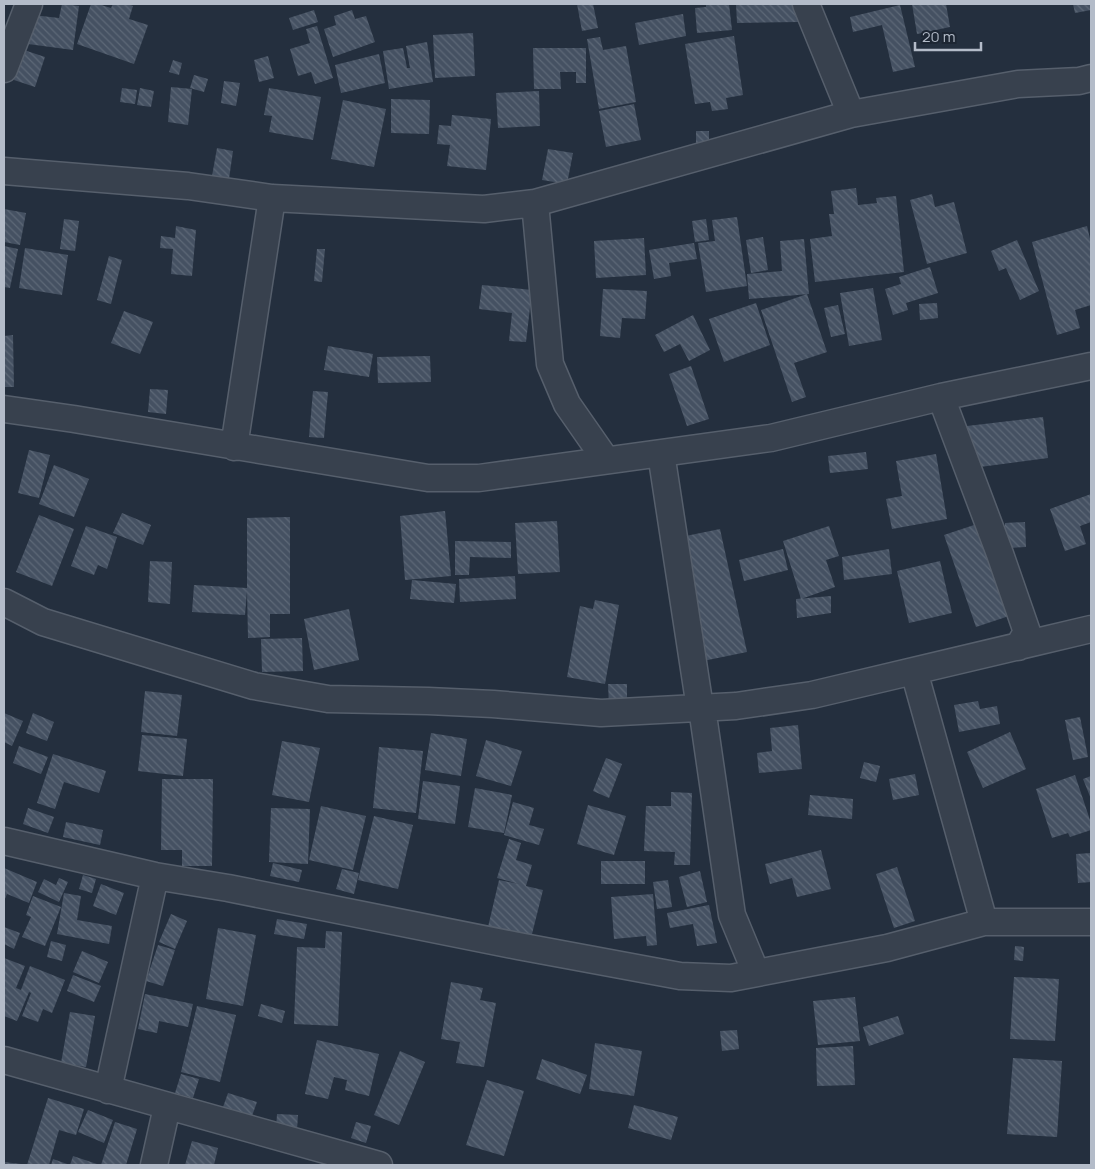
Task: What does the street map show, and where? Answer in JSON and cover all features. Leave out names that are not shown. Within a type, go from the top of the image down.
[{"type":"street","points":[[4,69],[29,4]]},
{"type":"street","points":[[806,4],[851,114]]},
{"type":"street","points":[[4,171],[188,186],[272,198],[484,209],[535,203],[851,114],[1018,84],[1080,81],[1091,78]]},
{"type":"street","points":[[234,447],[272,198]]},
{"type":"street","points":[[535,203],[550,364],[566,404],[606,460]]},
{"type":"street","points":[[4,409],[428,478],[479,478],[771,438],[942,397],[1091,366]]},
{"type":"street","points":[[942,397],[1000,554],[1026,632],[1018,647]]},
{"type":"street","points":[[661,453],[700,708],[702,708],[732,915],[756,973]]},
{"type":"street","points":[[4,602],[43,622],[254,686],[328,699],[484,703],[600,713],[736,706],[812,695],[1091,629]]},
{"type":"street","points":[[914,671],[984,922]]},
{"type":"street","points":[[4,840],[155,876],[228,888],[518,946],[680,976],[731,978],[887,948],[984,922],[1091,922]]},
{"type":"street","points":[[108,1090],[155,876]]},
{"type":"street","points":[[4,1060],[379,1165]]},
{"type":"street","points":[[154,1165],[167,1107]]},
{"type":"building","points":[[62,4],[79,6],[73,50],[28,44],[33,15],[59,18]]},
{"type":"building","points":[[91,4],[111,8],[113,4],[133,6],[129,19],[148,25],[134,64],[77,44]]},
{"type":"building","points":[[577,4],[593,4],[598,28],[582,31]]},
{"type":"building","points":[[706,4],[729,4],[732,30],[697,33],[695,8],[706,7]]},
{"type":"building","points":[[736,4],[798,4],[798,22],[737,23]]},
{"type":"building","points":[[912,4],[946,4],[950,27],[917,34]]},
{"type":"building","points":[[1073,4],[1091,4],[1091,10],[1075,13]]},
{"type":"building","points":[[900,5],[915,67],[893,72],[882,25],[853,32],[850,17]]},
{"type":"building","points":[[314,10],[318,22],[293,30],[289,18]]},
{"type":"building","points":[[352,10],[355,19],[366,16],[375,42],[333,57],[324,29],[336,25],[334,16]]},
{"type":"building","points":[[683,14],[686,36],[639,45],[635,23]]},
{"type":"building","points":[[317,26],[333,78],[315,84],[311,72],[298,76],[290,49],[310,43],[306,29]]},
{"type":"building","points":[[473,33],[475,76],[435,78],[433,35]]},
{"type":"building","points":[[734,36],[743,95],[726,98],[728,109],[712,111],[710,102],[695,104],[685,44]]},
{"type":"building","points":[[600,37],[603,50],[626,46],[636,102],[599,109],[587,39]]},
{"type":"building","points":[[427,42],[433,82],[389,89],[383,51],[403,48],[407,68],[410,68],[406,46]]},
{"type":"building","points":[[533,48],[586,48],[586,83],[576,83],[576,72],[560,72],[561,89],[534,89]]},
{"type":"building","points":[[24,50],[45,57],[35,87],[14,80]]},
{"type":"building","points":[[379,54],[385,83],[341,93],[335,65]]},
{"type":"building","points":[[268,56],[274,78],[259,82],[254,60]]},
{"type":"building","points":[[173,60],[182,63],[179,75],[169,72]]},
{"type":"building","points":[[194,75],[208,79],[204,92],[190,88]]},
{"type":"building","points":[[224,81],[240,83],[236,106],[221,103]]},
{"type":"building","points":[[171,87],[192,89],[188,125],[168,122]]},
{"type":"building","points":[[122,88],[137,90],[135,104],[120,102]]},
{"type":"building","points":[[140,88],[154,91],[151,107],[137,105]]},
{"type":"building","points":[[269,88],[321,97],[313,140],[269,132],[272,116],[264,115]]},
{"type":"building","points":[[539,91],[540,126],[498,128],[496,93]]},
{"type":"building","points":[[391,99],[430,100],[429,134],[391,133]]},
{"type":"building","points":[[343,100],[386,109],[374,167],[331,159]]},
{"type":"building","points":[[634,104],[641,140],[606,147],[599,111]]},
{"type":"building","points":[[452,115],[491,119],[486,170],[447,166],[450,145],[437,144],[439,125],[451,126]]},
{"type":"building","points":[[696,131],[709,131],[709,146],[696,146]]},
{"type":"building","points":[[217,148],[233,151],[229,179],[212,176]]},
{"type":"building","points":[[548,149],[573,153],[567,184],[542,180]]},
{"type":"building","points":[[856,188],[858,205],[877,203],[876,198],[896,196],[904,272],[815,282],[810,239],[832,236],[829,214],[834,214],[831,191]]},
{"type":"building","points":[[932,194],[935,207],[954,202],[967,253],[927,264],[910,200]]},
{"type":"building","points":[[4,209],[26,213],[20,245],[4,242]]},
{"type":"building","points":[[737,217],[747,286],[706,292],[698,243],[715,241],[712,220]]},
{"type":"building","points":[[64,219],[79,221],[75,251],[60,249]]},
{"type":"building","points":[[706,219],[709,240],[695,242],[692,221]]},
{"type":"building","points":[[176,226],[196,230],[192,276],[171,274],[173,249],[160,248],[161,236],[175,238]]},
{"type":"building","points":[[1087,226],[1091,243],[1091,305],[1075,310],[1080,328],[1057,335],[1032,242]]},
{"type":"building","points":[[763,237],[768,270],[751,273],[746,240]]},
{"type":"building","points":[[644,238],[646,275],[596,278],[594,241]]},
{"type":"building","points":[[804,239],[809,294],[749,299],[747,274],[782,271],[780,241]]},
{"type":"building","points":[[1017,240],[1039,291],[1020,300],[1006,268],[999,271],[991,251]]},
{"type":"building","points":[[694,243],[697,259],[669,263],[671,276],[654,279],[649,250]]},
{"type":"building","points":[[4,246],[18,249],[10,288],[4,287]]},
{"type":"building","points":[[25,248],[68,255],[62,295],[19,288]]},
{"type":"building","points":[[317,249],[325,249],[322,282],[314,281]]},
{"type":"building","points":[[109,256],[122,260],[111,304],[97,300]]},
{"type":"building","points":[[930,267],[938,293],[906,303],[908,310],[893,315],[885,289],[901,284],[899,277]]},
{"type":"building","points":[[482,285],[532,290],[526,342],[509,341],[512,313],[479,309]]},
{"type":"building","points":[[873,288],[882,340],[849,346],[840,293]]},
{"type":"building","points":[[603,289],[647,291],[645,319],[622,318],[620,338],[600,336]]},
{"type":"building","points":[[807,294],[827,352],[794,363],[806,397],[792,402],[761,310]]},
{"type":"building","points":[[756,303],[770,345],[724,362],[709,319]]},
{"type":"building","points":[[937,303],[938,318],[920,320],[919,304]]},
{"type":"building","points":[[838,305],[845,334],[831,337],[824,308]]},
{"type":"building","points":[[124,311],[153,322],[140,354],[111,343]]},
{"type":"building","points":[[693,315],[710,350],[689,361],[680,344],[664,352],[655,335]]},
{"type":"building","points":[[13,335],[14,387],[4,387],[4,336]]},
{"type":"building","points":[[328,346],[373,354],[369,377],[324,370]]},
{"type":"building","points":[[430,356],[431,382],[378,383],[377,357]]},
{"type":"building","points":[[691,366],[709,419],[687,426],[669,374]]},
{"type":"building","points":[[150,389],[168,390],[166,414],[148,412]]},
{"type":"building","points":[[313,391],[328,392],[324,438],[309,437]]},
{"type":"building","points":[[1043,417],[1048,458],[972,468],[967,426]]},
{"type":"building","points":[[29,450],[50,455],[39,498],[18,493]]},
{"type":"building","points":[[866,452],[868,469],[830,473],[828,456]]},
{"type":"building","points":[[936,454],[947,519],[892,529],[886,499],[902,496],[896,461]]},
{"type":"building","points":[[54,465],[89,479],[74,517],[39,504]]},
{"type":"building","points":[[1091,494],[1091,522],[1080,526],[1086,544],[1065,551],[1050,509]]},
{"type":"building","points":[[445,511],[451,576],[405,580],[400,516]]},
{"type":"building","points":[[122,513],[151,525],[143,545],[113,533]]},
{"type":"building","points":[[39,515],[74,529],[52,586],[16,572]]},
{"type":"building","points":[[290,517],[290,614],[270,614],[270,637],[248,638],[247,591],[245,615],[192,612],[194,585],[247,588],[247,518]]},
{"type":"building","points":[[557,521],[560,572],[518,574],[515,523]]},
{"type":"building","points":[[1025,522],[1026,547],[1005,548],[1005,523]]},
{"type":"building","points":[[977,524],[1009,616],[976,627],[944,535]]},
{"type":"building","points":[[86,526],[117,537],[107,569],[98,565],[94,575],[71,566]]},
{"type":"building","points":[[829,526],[839,556],[826,560],[835,587],[801,599],[783,541]]},
{"type":"building","points":[[720,529],[747,652],[703,661],[676,538]]},
{"type":"building","points":[[455,541],[511,542],[511,558],[470,557],[469,575],[455,575]]},
{"type":"building","points":[[783,549],[788,570],[744,581],[739,560]]},
{"type":"building","points":[[889,549],[892,574],[844,580],[842,557]]},
{"type":"building","points":[[150,561],[172,562],[170,604],[148,602]]},
{"type":"building","points":[[940,561],[952,613],[909,623],[897,571]]},
{"type":"building","points":[[515,576],[516,599],[460,602],[459,579]]},
{"type":"building","points":[[412,580],[456,584],[454,603],[410,599]]},
{"type":"building","points":[[831,596],[831,613],[797,618],[796,599]]},
{"type":"building","points":[[595,600],[619,605],[605,684],[567,677],[580,606],[593,609]]},
{"type":"building","points":[[349,609],[359,660],[314,670],[304,619]]},
{"type":"building","points":[[302,638],[303,671],[262,672],[261,639]]},
{"type":"building","points":[[608,684],[627,684],[627,705],[609,706]]},
{"type":"building","points":[[145,691],[182,695],[177,736],[141,732]]},
{"type":"building","points":[[978,701],[980,709],[997,706],[1000,724],[959,732],[954,705]]},
{"type":"building","points":[[4,713],[23,721],[12,746],[4,742]]},
{"type":"building","points":[[33,713],[54,722],[47,741],[26,733]]},
{"type":"building","points":[[1080,717],[1088,757],[1073,760],[1065,720]]},
{"type":"building","points":[[798,725],[802,769],[759,773],[757,753],[772,751],[770,728]]},
{"type":"building","points":[[1010,732],[1026,769],[983,788],[967,752]]},
{"type":"building","points":[[431,733],[467,739],[461,776],[425,770]]},
{"type":"building","points":[[142,735],[187,739],[183,776],[138,771]]},
{"type":"building","points":[[486,740],[522,751],[511,786],[476,776]]},
{"type":"building","points":[[282,741],[320,748],[309,802],[272,795]]},
{"type":"building","points":[[19,746],[48,757],[41,774],[13,763]]},
{"type":"building","points":[[379,747],[423,751],[416,813],[373,808]]},
{"type":"building","points":[[53,754],[106,771],[99,793],[64,782],[55,809],[37,803]]},
{"type":"building","points":[[606,758],[622,764],[609,798],[593,791]]},
{"type":"building","points":[[864,762],[880,766],[876,782],[860,778]]},
{"type":"building","points":[[915,774],[919,795],[893,800],[889,779]]},
{"type":"building","points":[[1075,775],[1091,823],[1091,830],[1070,837],[1068,833],[1052,838],[1036,789]]},
{"type":"building","points":[[1091,776],[1091,799],[1083,779]]},
{"type":"building","points":[[162,779],[213,779],[212,866],[182,866],[182,850],[161,850]]},
{"type":"building","points":[[423,781],[460,786],[455,824],[418,819]]},
{"type":"building","points":[[475,788],[512,795],[504,833],[468,827]]},
{"type":"building","points":[[671,792],[692,793],[690,865],[674,865],[675,852],[644,851],[646,806],[671,806]]},
{"type":"building","points":[[810,795],[853,799],[852,819],[808,815]]},
{"type":"building","points":[[513,802],[534,808],[529,825],[544,829],[539,845],[504,835]]},
{"type":"building","points":[[588,805],[626,816],[614,855],[577,844]]},
{"type":"building","points":[[321,806],[366,816],[353,870],[309,860]]},
{"type":"building","points":[[28,808],[54,817],[48,833],[23,824]]},
{"type":"building","points":[[271,808],[310,809],[308,864],[269,862]]},
{"type":"building","points":[[374,816],[413,825],[398,889],[358,880]]},
{"type":"building","points":[[66,822],[103,830],[100,845],[63,837]]},
{"type":"building","points":[[509,839],[521,843],[516,860],[532,865],[526,886],[543,890],[531,938],[488,927],[499,880],[519,884],[497,878]]},
{"type":"building","points":[[821,850],[831,889],[797,897],[792,878],[770,884],[765,864]]},
{"type":"building","points":[[1091,853],[1091,882],[1078,883],[1076,854]]},
{"type":"building","points":[[601,861],[645,861],[645,884],[601,884]]},
{"type":"building","points":[[273,863],[302,870],[299,882],[270,876]]},
{"type":"building","points":[[897,867],[915,921],[894,928],[876,874]]},
{"type":"building","points":[[4,868],[37,882],[29,903],[7,894],[4,901]]},
{"type":"building","points":[[342,869],[359,873],[354,894],[336,889]]},
{"type":"building","points":[[700,871],[707,902],[687,907],[679,877]]},
{"type":"building","points":[[83,875],[96,879],[92,893],[79,889]]},
{"type":"building","points":[[59,878],[68,882],[59,902],[38,892],[44,879],[56,885]]},
{"type":"building","points":[[668,880],[672,907],[657,909],[653,882]]},
{"type":"building","points":[[101,884],[124,893],[116,915],[93,906]]},
{"type":"building","points":[[64,893],[81,896],[77,920],[112,926],[109,944],[57,934]]},
{"type":"building","points":[[653,894],[657,945],[647,946],[646,936],[614,939],[611,897]]},
{"type":"building","points":[[33,896],[61,907],[45,946],[22,937],[31,917],[26,915]]},
{"type":"building","points":[[709,905],[717,943],[697,946],[693,924],[670,928],[667,913]]},
{"type":"building","points":[[171,914],[187,921],[175,949],[159,942]]},
{"type":"building","points":[[277,919],[307,924],[304,939],[274,934]]},
{"type":"building","points":[[4,927],[20,933],[14,949],[4,944]]},
{"type":"building","points":[[218,928],[256,935],[243,1006],[206,999]]},
{"type":"building","points":[[326,931],[342,932],[338,1026],[294,1024],[297,947],[325,948]]},
{"type":"building","points":[[51,941],[66,945],[62,961],[47,957]]},
{"type":"building","points":[[158,945],[175,950],[163,986],[146,981]]},
{"type":"building","points":[[1015,946],[1024,947],[1023,961],[1014,960]]},
{"type":"building","points":[[82,951],[108,962],[99,983],[73,972]]},
{"type":"building","points":[[4,958],[25,966],[16,988],[21,990],[30,966],[65,980],[52,1013],[43,1009],[38,1022],[22,1016],[31,993],[29,992],[17,1021],[4,1016]]},
{"type":"building","points":[[73,975],[101,986],[94,1002],[67,991]]},
{"type":"building","points":[[1014,977],[1059,979],[1055,1041],[1010,1039]]},
{"type":"building","points":[[451,982],[483,988],[480,1000],[496,1003],[484,1067],[456,1063],[460,1042],[441,1039]]},
{"type":"building","points":[[145,994],[193,1004],[188,1027],[159,1021],[157,1033],[138,1029]]},
{"type":"building","points":[[855,997],[860,1041],[818,1045],[813,1001]]},
{"type":"building","points":[[261,1004],[285,1011],[282,1023],[258,1016]]},
{"type":"building","points":[[197,1006],[236,1015],[220,1082],[181,1072]]},
{"type":"building","points":[[70,1012],[95,1016],[86,1067],[61,1063]]},
{"type":"building","points":[[898,1016],[904,1034],[869,1046],[863,1027]]},
{"type":"building","points":[[737,1030],[739,1049],[722,1051],[720,1031]]},
{"type":"building","points":[[317,1040],[379,1054],[369,1096],[345,1090],[347,1080],[334,1077],[328,1099],[305,1094]]},
{"type":"building","points":[[595,1043],[642,1051],[634,1096],[589,1089]]},
{"type":"building","points":[[853,1046],[855,1085],[817,1086],[816,1048]]},
{"type":"building","points":[[400,1051],[425,1062],[399,1125],[374,1115]]},
{"type":"building","points":[[1013,1058],[1062,1061],[1057,1137],[1007,1134]]},
{"type":"building","points":[[542,1059],[587,1075],[580,1094],[536,1079]]},
{"type":"building","points":[[181,1074],[199,1079],[193,1098],[175,1093]]},
{"type":"building","points":[[487,1080],[524,1091],[504,1156],[466,1145]]},
{"type":"building","points":[[228,1093],[257,1102],[252,1116],[223,1107]]},
{"type":"building","points":[[48,1098],[84,1109],[76,1135],[59,1130],[49,1165],[27,1165]]},
{"type":"building","points":[[634,1105],[678,1117],[671,1140],[628,1128]]},
{"type":"building","points":[[88,1110],[113,1120],[104,1143],[78,1132]]},
{"type":"building","points":[[277,1114],[298,1115],[297,1130],[276,1129]]},
{"type":"building","points":[[115,1122],[137,1129],[126,1165],[101,1165]]},
{"type":"building","points":[[356,1122],[371,1126],[366,1143],[351,1138]]},
{"type":"building","points":[[192,1141],[218,1148],[214,1165],[185,1165]]},
{"type":"building","points":[[73,1156],[100,1165],[70,1165]]},
{"type":"building","points":[[53,1159],[70,1165],[51,1165]]},
{"type":"building","points":[[4,1162],[21,1164],[21,1165],[4,1165]]}]
